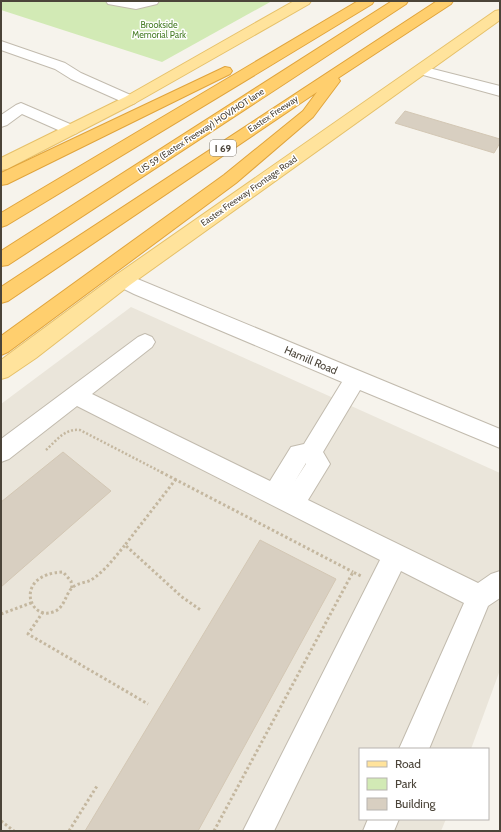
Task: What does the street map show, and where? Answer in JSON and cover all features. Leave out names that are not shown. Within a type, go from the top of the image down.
[{"type":"highway","points":[[1,221],[367,1]]},
{"type":"highway","name":"US 59 (Eastex Freeway) HOV/HOT lane","points":[[1,260],[401,1]]},
{"type":"highway","name":"Eastex Freeway","points":[[1,296],[446,1]]},
{"type":"highway","points":[[1,180],[222,72],[267,60]]},
{"type":"highway","points":[[1,347],[71,297],[236,174],[308,114],[343,68]]},
{"type":"main road","points":[[1,165],[130,100],[304,1]]},
{"type":"main road","name":"Eastex Freeway Frontage Road","points":[[1,371],[29,352],[123,280],[500,14]]},
{"type":"street","points":[[113,1],[136,5],[152,1]]},
{"type":"street","points":[[1,45],[60,66],[76,76],[130,100]]},
{"type":"street","points":[[421,70],[500,91]]},
{"type":"street","points":[[1,122],[14,106],[71,130]]},
{"type":"street","name":"Hamill Road","points":[[123,280],[141,289],[500,439]]},
{"type":"street","points":[[1,452],[145,342]]},
{"type":"street","points":[[286,495],[301,492],[318,464],[311,452],[356,378]]},
{"type":"street","points":[[75,395],[286,495],[396,555],[489,590],[414,748]]},
{"type":"street","points":[[258,831],[396,555]]},
{"type":"street","points":[[378,831],[384,820]]},
{"type":"path","points":[[46,450],[68,431],[75,428],[380,586]]},
{"type":"path","points":[[72,588],[91,580],[102,570],[125,545],[176,479]]},
{"type":"path","points":[[125,545],[182,597],[202,611]]},
{"type":"path","points":[[48,572],[63,572],[71,581],[72,588],[63,605],[55,611],[49,613],[43,612],[35,608],[31,603],[31,588],[35,580],[48,572]]},
{"type":"path","points":[[214,831],[353,572]]},
{"type":"path","points":[[1,614],[31,603]]},
{"type":"path","points":[[43,612],[28,634],[148,704]]},
{"type":"path","points":[[69,831],[97,786]]},
{"type":"path","points":[[1,821],[14,831]]},
{"type":"shaded area","points":[[131,307],[500,473],[500,670],[471,748],[359,748],[359,820],[446,820],[441,831],[1,831],[1,404]]},
{"type":"green space","name":"Brookside Memorial Park","points":[[1,1],[272,1],[162,62],[1,10]]},
{"type":"building","points":[[405,111],[500,139],[500,143],[494,153],[395,123]]},
{"type":"building","points":[[63,452],[111,491],[1,587],[1,502]]},
{"type":"building","points":[[260,540],[336,579],[198,831],[85,831]]}]
